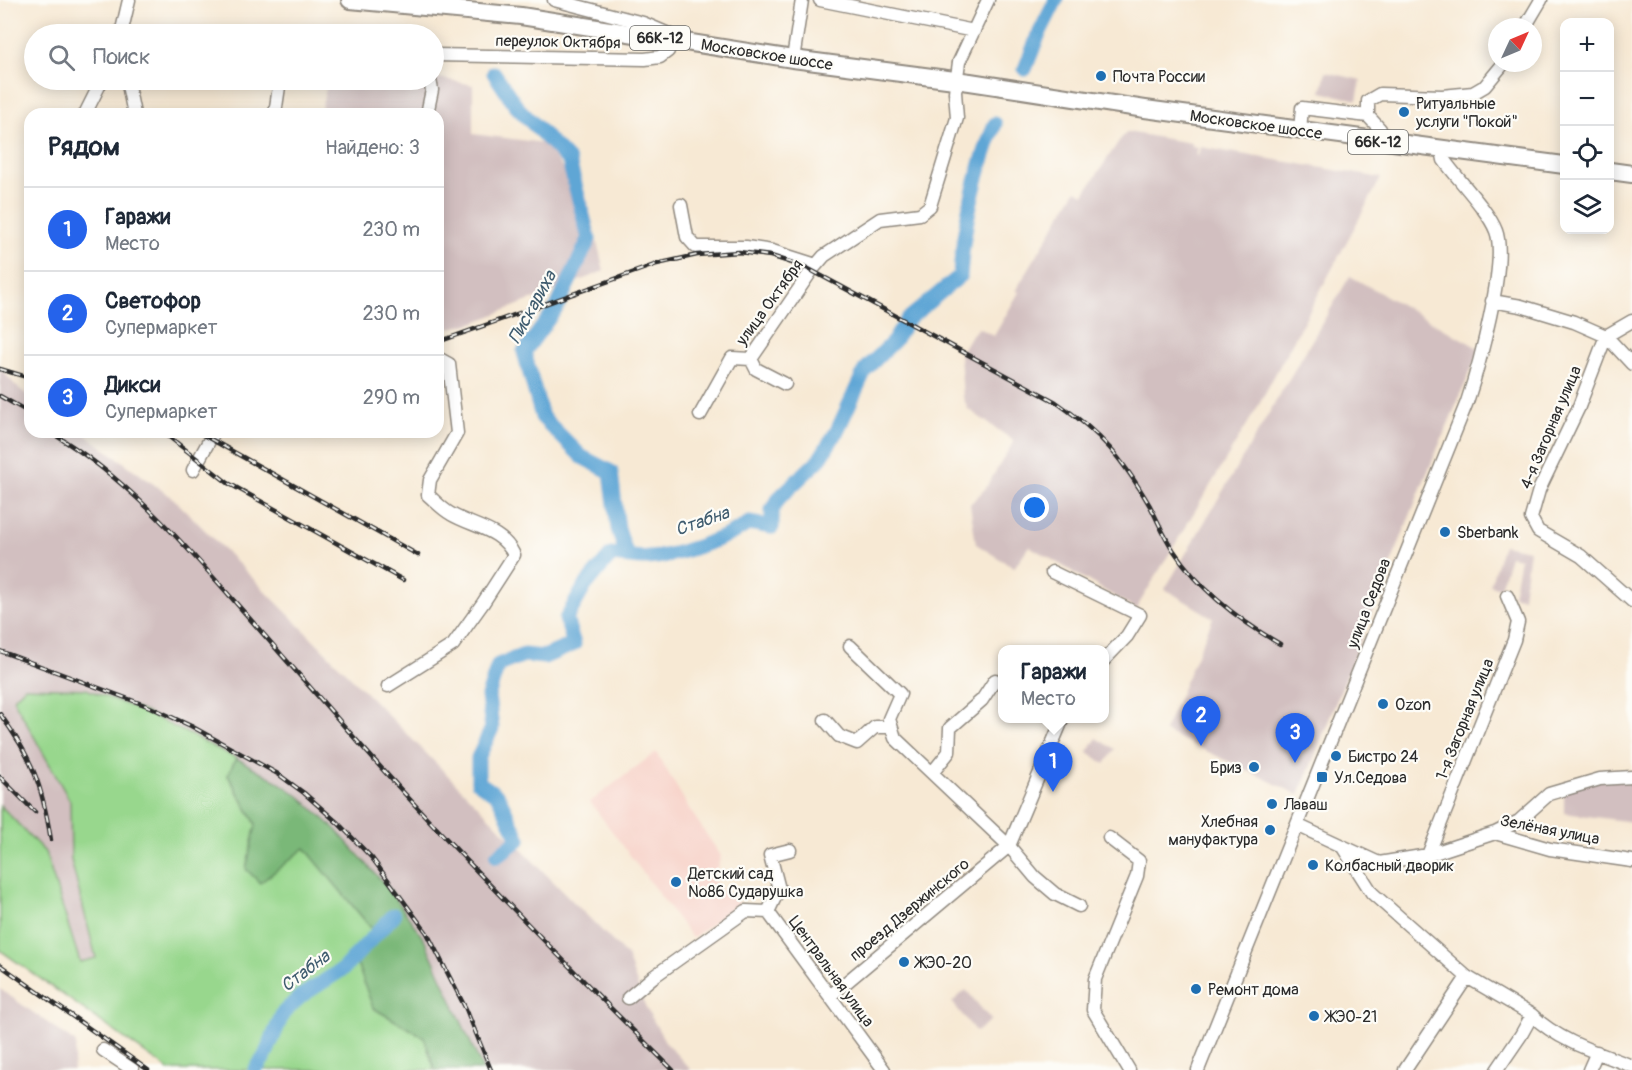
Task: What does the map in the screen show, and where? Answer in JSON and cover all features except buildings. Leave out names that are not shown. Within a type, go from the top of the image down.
[{"type":"main road","name":"Московское шоссе","points":[[350,0],[521,16],[793,59],[1382,142],[1560,165]]},
{"type":"main road","points":[[1614,172],[1632,174]]},
{"type":"street","points":[[123,24],[129,0]]},
{"type":"street","points":[[554,0],[643,23],[671,35],[670,39]]},
{"type":"street","points":[[793,59],[802,0]]},
{"type":"street","points":[[820,0],[974,31]]},
{"type":"street","name":"улица Октября","points":[[700,415],[732,358],[750,359],[824,256],[880,219],[920,214],[930,206],[957,118],[963,82],[959,62],[988,0]]},
{"type":"street","points":[[1530,18],[1541,0]]},
{"type":"street","name":"переулок Октября","points":[[444,55],[645,59],[660,57],[668,51],[670,39]]},
{"type":"street","points":[[1368,116],[1368,101],[1380,94],[1442,96],[1473,93],[1485,86],[1497,72]]},
{"type":"street","points":[[88,108],[97,90]]},
{"type":"street","points":[[129,90],[133,108]]},
{"type":"street","points":[[276,108],[279,90]]},
{"type":"street","points":[[428,108],[432,90]]},
{"type":"street","points":[[1300,130],[1302,108],[1368,116],[1380,129],[1382,142]]},
{"type":"street","name":"улица Седова","points":[[1197,1070],[1467,402],[1483,350],[1499,247],[1495,229],[1444,160],[1442,150]]},
{"type":"street","points":[[681,205],[687,237],[696,247],[772,251],[816,265]]},
{"type":"street","points":[[1492,301],[1521,306],[1574,322],[1606,336],[1632,364]]},
{"type":"street","points":[[1606,336],[1632,321]]},
{"type":"street","name":"4-я Загорная улица","points":[[1606,336],[1578,409],[1539,490],[1531,518],[1538,531],[1581,556],[1632,601]]},
{"type":"street","points":[[750,359],[756,369],[785,384]]},
{"type":"street","points":[[388,686],[453,645],[514,555],[501,536],[449,513],[428,495],[430,480],[457,433],[449,364],[444,361]]},
{"type":"street","points":[[193,470],[211,438]]},
{"type":"street","points":[[1052,572],[1140,615],[1127,636],[1109,655]]},
{"type":"street","name":"1-я Загорная улица","points":[[1428,855],[1515,640],[1518,622],[1507,596]]},
{"type":"street","points":[[850,646],[900,694],[889,719],[895,738],[1009,846],[1035,877],[1055,894],[1079,906]]},
{"type":"street","points":[[932,773],[949,752],[950,728],[982,700],[995,680]]},
{"type":"street","points":[[825,720],[839,736],[857,743],[875,728],[891,727]]},
{"type":"street","points":[[1009,846],[1061,723]]},
{"type":"street","points":[[1495,833],[1519,821],[1549,794],[1600,779],[1632,777]]},
{"type":"street","name":"Зелёная улица","points":[[1297,825],[1379,862],[1428,855],[1495,833],[1550,849],[1632,861]]},
{"type":"street","points":[[1109,838],[1139,861],[1137,876],[1095,979],[1093,1010],[1129,1070]]},
{"type":"street","name":"проезд Дзержинского","points":[[830,996],[1009,846]]},
{"type":"street","points":[[1342,846],[1372,893],[1467,977],[1532,1015],[1538,1022],[1573,1043],[1632,1066]]},
{"type":"street","points":[[768,912],[778,889],[770,855],[790,850]]},
{"type":"street","name":"Центральная улица","points":[[628,998],[653,977],[746,910],[768,912],[884,1070]]},
{"type":"street","points":[[1405,1070],[1467,977]]},
{"type":"street","points":[[1497,1070],[1532,1015]]},
{"type":"street","points":[[103,1050],[133,1070]]},
{"type":"street","points":[[1589,1070],[1597,1052]]},
{"type":"shaded area","points":[[1326,72],[1361,80],[1357,100],[1321,92]]},
{"type":"shaded area","points":[[444,79],[473,85],[473,134],[544,143],[587,201],[604,271],[473,323],[446,329],[446,336],[444,336],[444,108],[321,108],[326,90],[444,90]]},
{"type":"shaded area","points":[[1127,132],[1191,143],[1191,146],[1198,147],[1196,156],[1198,156],[1200,147],[1381,178],[1257,408],[1136,609],[1029,546],[1014,568],[976,544],[970,504],[985,489],[1014,441],[968,409],[963,397],[960,354],[978,328],[994,336],[1019,292],[1016,290],[1076,190],[1084,194]]},
{"type":"shaded area","points":[[1350,276],[1480,349],[1425,478],[1299,795],[1164,731],[1213,618],[1165,589]]},
{"type":"shaded area","points":[[0,368],[24,392],[24,438],[90,438],[174,499],[627,956],[645,1006],[666,1043],[691,1070],[483,1070],[425,941],[362,857],[299,796],[272,778],[145,712],[13,699],[70,801],[71,860],[96,959],[80,963],[45,852],[0,805]]},
{"type":"shaded area","points":[[1503,545],[1529,550],[1523,597],[1513,596],[1520,558],[1510,556],[1500,588],[1490,585]]},
{"type":"shaded area","points":[[1097,738],[1115,749],[1105,764],[1087,752]]},
{"type":"shaded area","points":[[656,752],[690,810],[721,856],[713,879],[725,895],[733,896],[740,903],[692,938],[590,802]]},
{"type":"shaded area","points":[[1632,775],[1632,822],[1564,813],[1564,784]]},
{"type":"shaded area","points":[[0,989],[76,1043],[73,1070],[0,1070]]},
{"type":"shaded area","points":[[966,990],[991,1020],[976,1032],[952,1002]]},
{"type":"green space","points":[[25,687],[86,689],[145,712],[236,758],[228,776],[256,824],[260,882],[305,847],[376,934],[373,1008],[424,1037],[435,1070],[169,1070],[0,950],[0,805],[45,852],[80,962],[96,958],[71,860],[70,801],[13,699]]},
{"type":"green space","points":[[236,758],[299,796],[335,829],[390,890],[425,941],[483,1070],[435,1070],[424,1037],[373,1008],[354,955],[376,934],[305,848],[260,883],[246,869],[256,824],[228,775]]},
{"type":"waterway","name":"Стабна","points":[[1025,69],[1056,0]]},
{"type":"waterway","name":"Пискариха","points":[[494,73],[516,106],[569,161],[589,239],[557,307],[524,352],[542,417],[582,457],[611,472],[618,529],[627,556]]},
{"type":"waterway","name":"Стабна","points":[[497,856],[519,839],[498,796],[478,782],[478,758],[492,728],[488,696],[498,665],[524,655],[544,657],[574,644],[566,619],[585,586],[611,555],[659,557],[715,540],[749,523],[772,527],[772,510],[780,497],[819,460],[837,431],[865,370],[894,341],[907,320],[960,276],[964,237],[972,199],[995,124]]},
{"type":"waterway","name":"Стабна","points":[[255,1070],[265,1056],[283,1013],[301,996],[343,969],[394,915]]},
{"type":"railway","points":[[444,340],[657,264],[697,255],[739,252],[771,256],[805,267],[1056,402],[1086,425],[1120,460],[1150,506],[1170,546],[1196,579],[1236,615],[1280,644]]},
{"type":"railway","points":[[0,369],[24,376]]},
{"type":"railway","points":[[0,396],[24,410]]},
{"type":"railway","points":[[60,438],[102,468],[150,510],[215,579],[435,827],[673,1070]]},
{"type":"railway","points":[[171,438],[228,483],[403,580]]},
{"type":"railway","points":[[209,438],[418,555]]},
{"type":"railway","points":[[0,651],[150,707],[191,726],[278,774],[304,793],[338,823],[372,858],[427,933],[466,1009],[491,1070]]},
{"type":"railway","points":[[0,714],[21,745],[34,773],[44,803],[51,840]]},
{"type":"railway","points":[[0,777],[35,812]]},
{"type":"railway","points":[[0,965],[148,1070]]},
{"type":"place","name":"Почта России","points":[[1101,76]]},
{"type":"place","name":"Ритуальные услуги \"Покой\"","points":[[1404,112]]},
{"type":"place","name":"Sberbank","points":[[1445,532]]},
{"type":"place","name":"Ozon","points":[[1383,704]]},
{"type":"place","name":"Светофор","points":[[1201,746]]},
{"type":"place","name":"Бистро 24","points":[[1336,756]]},
{"type":"place","name":"Дикси","points":[[1295,763]]},
{"type":"place","name":"Бриз","points":[[1254,767]]},
{"type":"place","name":"Ул.Седова","points":[[1322,777]]},
{"type":"place","name":"Гаражи","points":[[1053,792]]},
{"type":"place","name":"Лаваш","points":[[1272,804]]},
{"type":"place","name":"Хлебная мануфактура","points":[[1270,830]]},
{"type":"place","name":"Колбасный дворик","points":[[1313,865]]},
{"type":"place","name":"Детский сад №86 Сударушка","points":[[676,882]]},
{"type":"place","name":"ЖЭО-20","points":[[904,962]]},
{"type":"place","name":"Ремонт дома","points":[[1196,989]]},
{"type":"place","name":"ЖЭО-21","points":[[1314,1016]]}]
